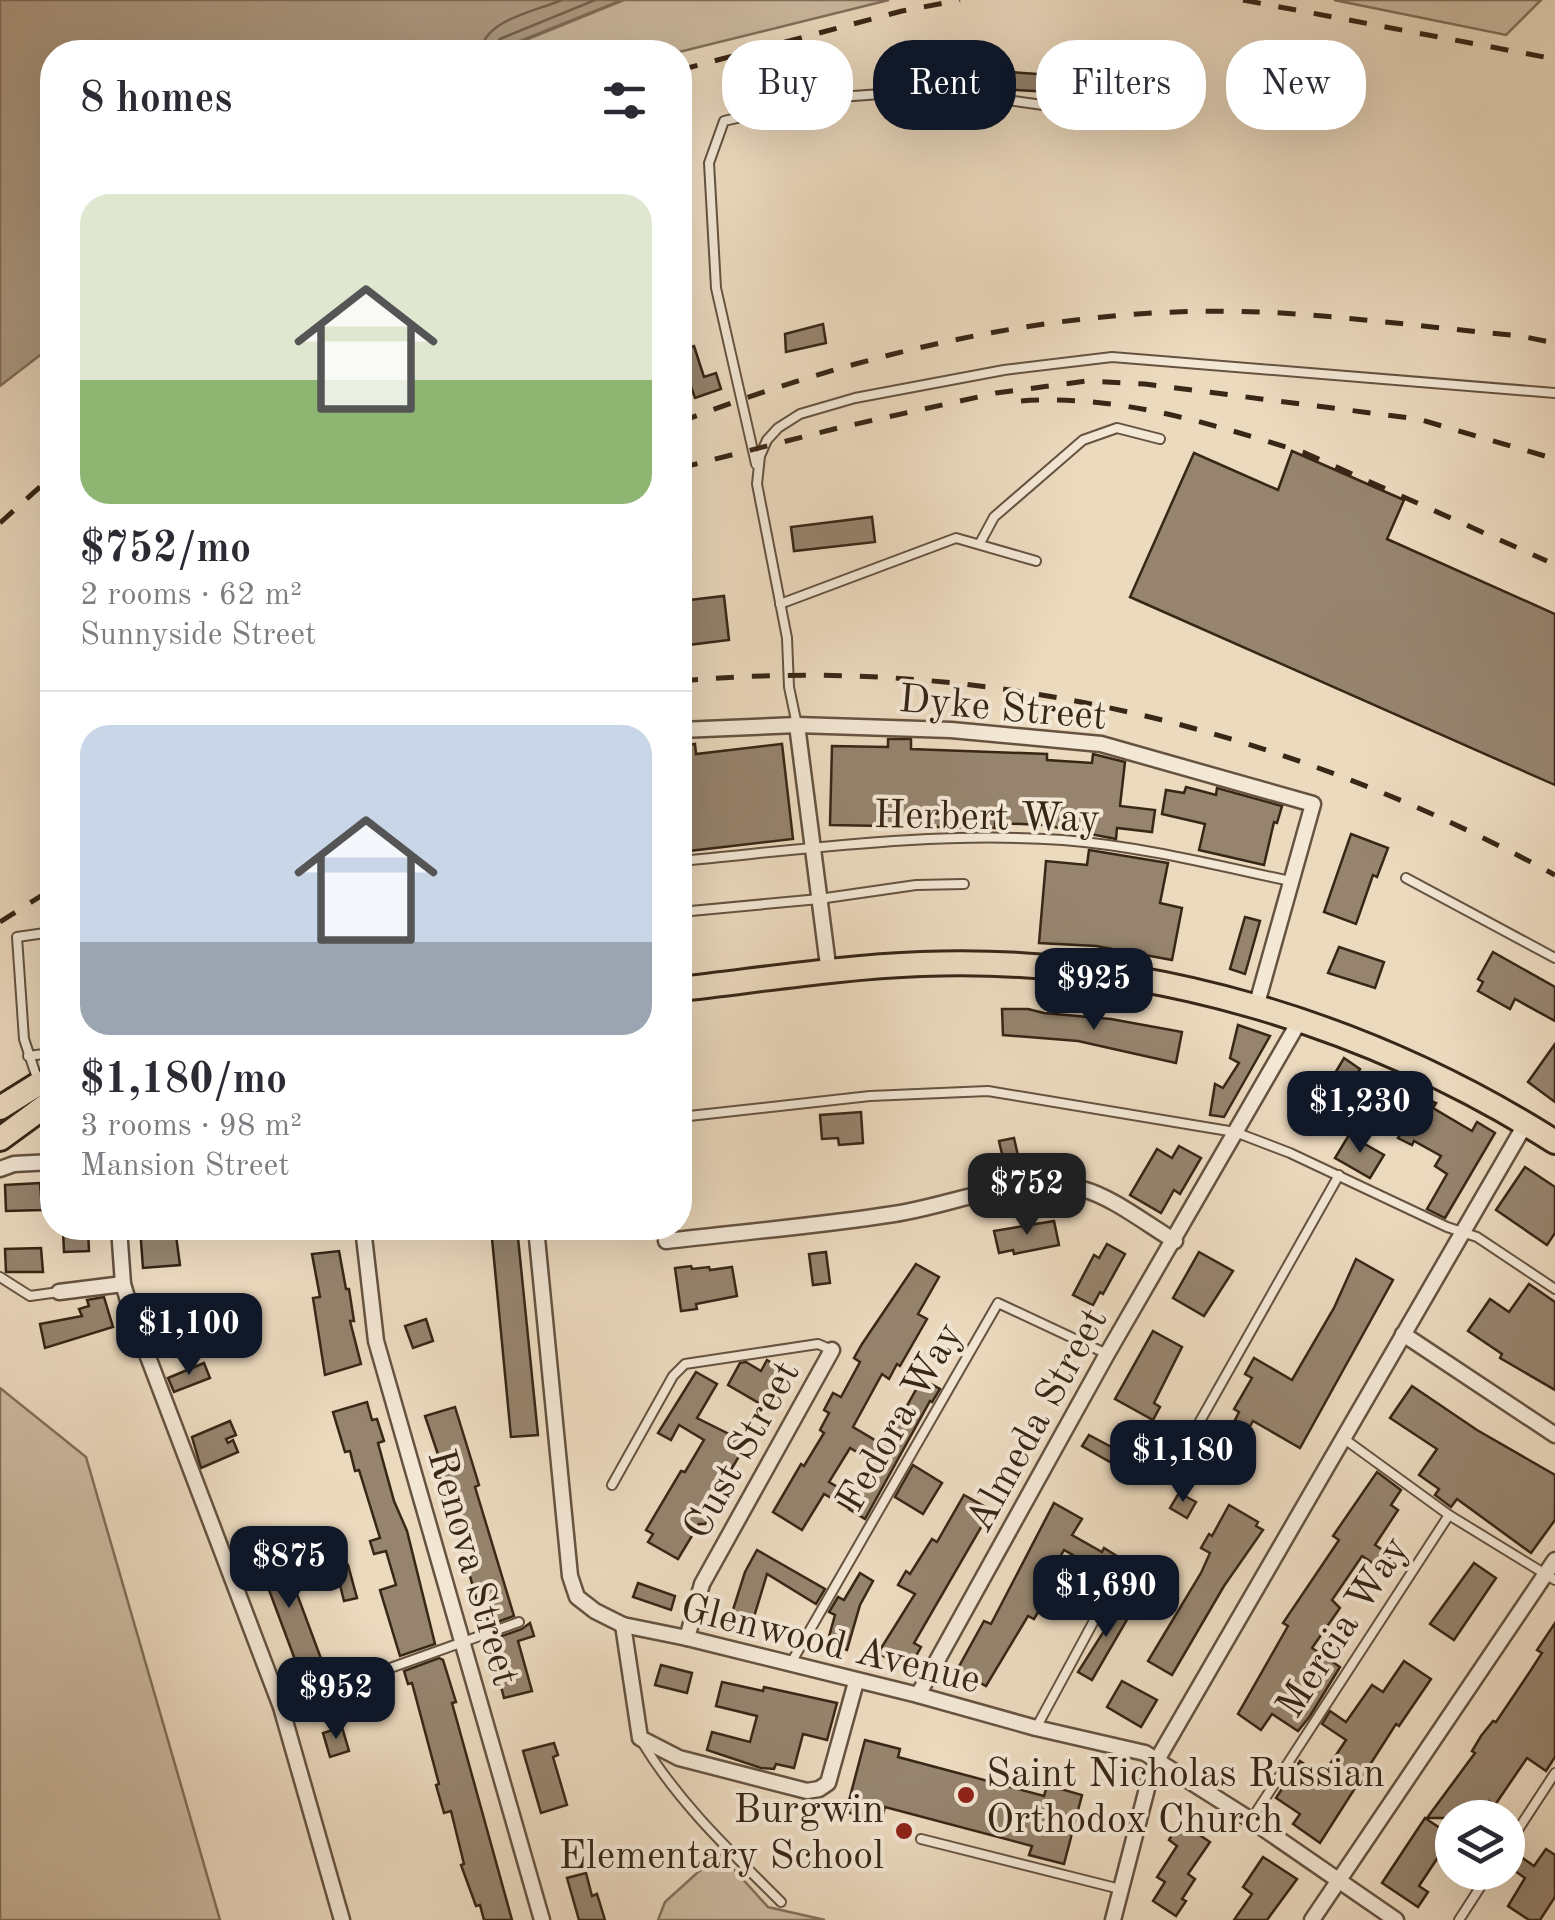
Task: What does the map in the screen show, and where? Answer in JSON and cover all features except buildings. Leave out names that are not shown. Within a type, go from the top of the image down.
[{"type":"main road","points":[[692,988],[922,964],[1049,969],[1133,979],[1300,1020],[1414,1065],[1555,1142]]},
{"type":"main road","points":[[0,1108],[40,1091]]},
{"type":"main road","points":[[0,1138],[40,1096]]},
{"type":"street","name":"Dyke Street","points":[[692,729],[797,725],[951,730],[1101,744],[1312,804],[1290,881]]},
{"type":"street","points":[[797,725],[829,973]]},
{"type":"street","points":[[1256,1007],[1290,881]]},
{"type":"street","name":"Almeda Street","points":[[918,1695],[1107,1354],[1300,1020]]},
{"type":"street","points":[[1112,1920],[1157,1760],[1526,1124]]},
{"type":"street","points":[[0,1169],[40,1163]]},
{"type":"street","points":[[692,1238],[896,1214],[1015,1187],[1048,1186],[1080,1188],[1095,1194],[1175,1240]]},
{"type":"street","points":[[121,1240],[124,1284],[280,1706],[342,1920]]},
{"type":"street","name":"Renova Street","points":[[365,1240],[376,1342],[542,1920]]},
{"type":"street","name":"Glenwood Avenue","points":[[537,1240],[572,1588],[595,1612],[623,1625],[1144,1752],[1396,1920]]},
{"type":"street","points":[[666,1241],[675,1240]]},
{"type":"street","points":[[59,1292],[124,1284]]},
{"type":"street","points":[[1404,1334],[1555,1436]]},
{"type":"street","name":"Cust Street","points":[[687,1638],[702,1584],[832,1350]]},
{"type":"street","points":[[1312,1920],[1550,1577],[1555,1560]]},
{"type":"street","points":[[623,1625],[640,1738],[680,1758],[814,1791],[828,1783],[856,1682]]},
{"type":"lane","points":[[797,725],[789,687],[787,638],[760,507],[757,468],[716,288],[709,164],[724,122],[825,98],[936,90],[1036,104]]},
{"type":"lane","points":[[757,468],[764,446],[778,428],[814,409],[854,398],[1076,359],[1180,360],[1555,393]]},
{"type":"lane","points":[[980,543],[994,517],[1083,440],[1117,428],[1160,439]]},
{"type":"lane","points":[[780,604],[956,538],[1036,560]]},
{"type":"lane","name":"Herbert Way","points":[[692,861],[937,838],[1066,840],[1192,860],[1290,881]]},
{"type":"lane","points":[[1406,878],[1555,958]]},
{"type":"lane","points":[[692,911],[916,885],[964,884]]},
{"type":"lane","points":[[40,934],[17,937],[28,1056],[40,1075]]},
{"type":"lane","points":[[28,1056],[40,1055]]},
{"type":"lane","points":[[692,1116],[870,1096],[988,1091],[1235,1132],[1477,1237],[1555,1289]]},
{"type":"lane","points":[[1186,1446],[1340,1176]]},
{"type":"lane","points":[[0,1277],[30,1296],[59,1292]]},
{"type":"lane","name":"Fedora Way","points":[[791,1664],[998,1302],[1107,1354]]},
{"type":"lane","points":[[612,1485],[673,1376],[685,1364],[818,1344],[832,1350]]},
{"type":"lane","points":[[1344,1438],[1450,1515],[1550,1577]]},
{"type":"lane","name":"Mercia Way","points":[[1251,1820],[1450,1515]]},
{"type":"lane","points":[[1036,1728],[1122,1569]]},
{"type":"lane","points":[[280,1706],[520,1622]]},
{"type":"lane","points":[[640,1738],[664,1779],[780,1902]]},
{"type":"lane","points":[[1525,1819],[1555,1773]]},
{"type":"lane","points":[[921,1839],[1120,1888]]},
{"type":"lane","points":[[1458,1920],[1478,1890]]},
{"type":"shaded area","points":[[624,0],[889,0],[692,49],[692,40],[526,40]]},
{"type":"shaded area","points":[[1334,0],[1541,0],[1506,35]]},
{"type":"shaded area","points":[[0,1388],[86,1457],[220,1920],[0,1920]]},
{"type":"shaded area","points":[[719,1853],[768,1907],[825,1920],[658,1920],[665,1902]]},
{"type":"water","points":[[0,0],[622,0],[523,40],[40,40],[40,355],[0,386]]},
{"type":"railway","points":[[692,67],[902,11],[960,0]]},
{"type":"railway","points":[[1243,0],[1555,59]]},
{"type":"railway","points":[[692,418],[892,354],[1039,325],[1113,316],[1261,312],[1520,336],[1555,343]]},
{"type":"railway","points":[[692,465],[996,393],[1087,381],[1145,384],[1418,419],[1555,459]]},
{"type":"railway","points":[[1021,401],[1058,400],[1129,407],[1270,442],[1305,453],[1547,561]]},
{"type":"railway","points":[[0,523],[40,487]]},
{"type":"railway","points":[[692,680],[794,675],[908,679],[1021,692],[1132,713],[1241,742],[1348,779],[1453,824],[1555,875]]},
{"type":"railway","points":[[0,922],[40,897]]},
{"type":"place","name":"Saint Nicholas Russian Orthodox Church","points":[[966,1795]]},
{"type":"place","name":"Burgwin Elementary School","points":[[904,1831]]}]
